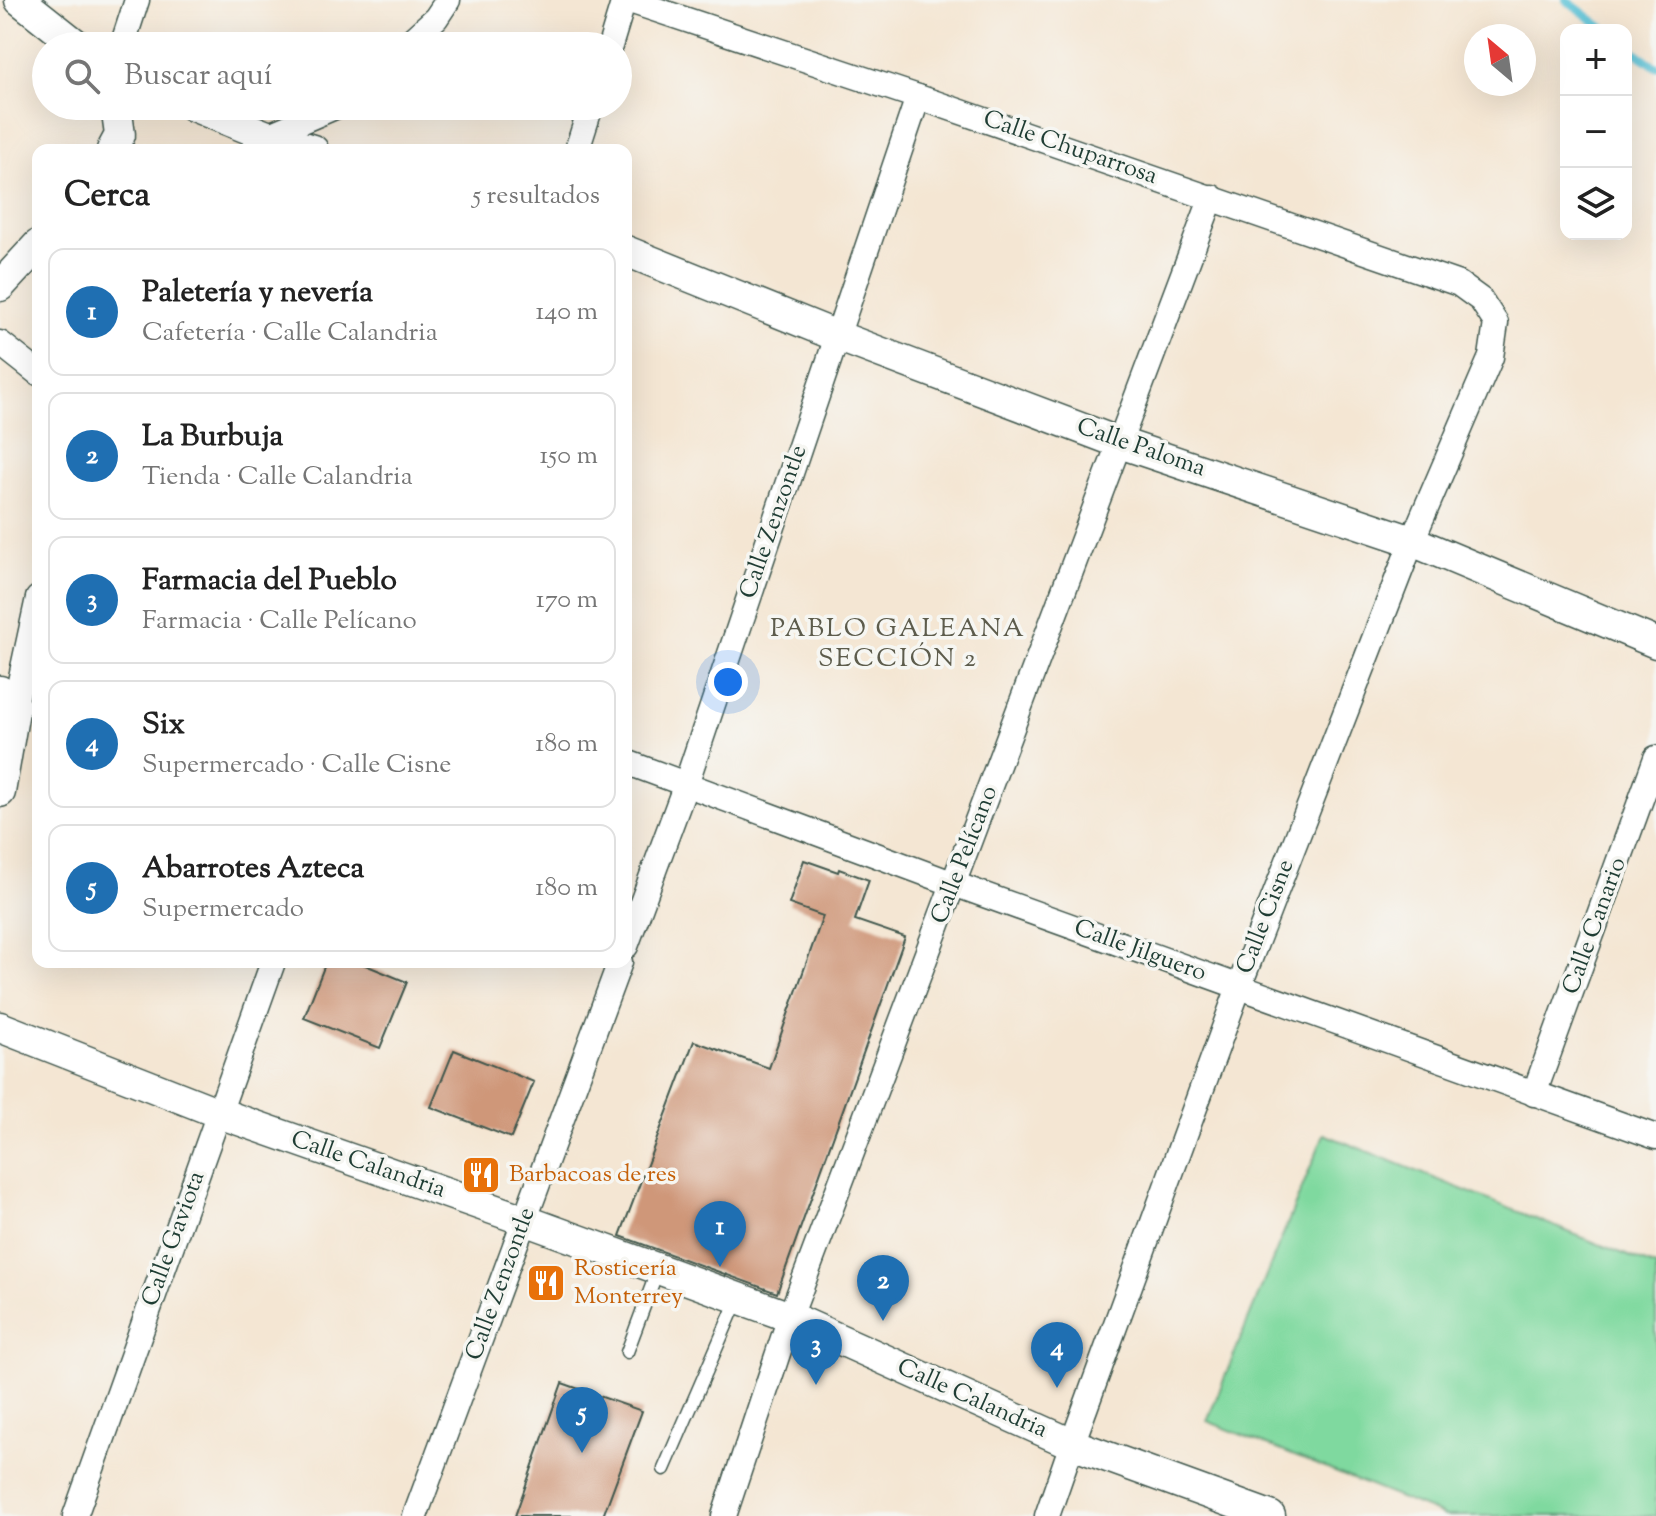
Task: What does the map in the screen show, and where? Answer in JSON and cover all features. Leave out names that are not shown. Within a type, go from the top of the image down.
[{"type":"street","points":[[20,0],[60,32]]},
{"type":"street","points":[[127,32],[137,0]]},
{"type":"street","points":[[420,32],[436,18],[448,0]]},
{"type":"street","points":[[615,32],[626,0]]},
{"type":"street","name":"Calle Chuparrosa","points":[[626,0],[1212,197],[1459,284],[1481,300],[1496,323]]},
{"type":"street","name":"Calle Zenzontle","points":[[632,930],[686,784],[918,97]]},
{"type":"street","points":[[115,144],[120,135],[118,120]]},
{"type":"street","points":[[220,120],[264,143],[309,120]]},
{"type":"street","points":[[579,144],[587,120]]},
{"type":"street","name":"Calle Pelícano","points":[[724,1516],[790,1317],[1212,197]]},
{"type":"street","points":[[0,286],[32,251]]},
{"type":"street","name":"Calle Paloma","points":[[632,253],[837,336],[1120,443],[1412,541],[1656,643]]},
{"type":"street","name":"Calle Cisne","points":[[1047,1516],[1239,987],[1412,541],[1491,357],[1496,323]]},
{"type":"street","points":[[0,343],[32,368]]},
{"type":"street","points":[[0,792],[8,698],[32,618]]},
{"type":"street","name":"Calle Canario","points":[[1534,1094],[1656,758]]},
{"type":"street","name":"Calle Jilguero","points":[[632,764],[954,884],[1656,1137]]},
{"type":"street","name":"Calle Gaviota","points":[[75,1516],[271,968]]},
{"type":"street","name":"Calle Zenzontle","points":[[415,1516],[618,968]]},
{"type":"street","name":"Calle Calandria","points":[[0,1027],[219,1113],[790,1317],[1072,1444],[1270,1516]]},
{"type":"lane","points":[[627,1352],[658,1269]]},
{"type":"lane","points":[[664,1469],[738,1298]]},
{"type":"green space","points":[[1324,1134],[1656,1267],[1656,1516],[1445,1516],[1207,1421]]},
{"type":"building","points":[[804,860],[869,880],[855,920],[905,937],[777,1293],[620,1236],[694,1041],[769,1068],[823,916],[789,904]]},
{"type":"building","points":[[324,968],[373,968],[407,982],[380,1048],[304,1018]]},
{"type":"building","points":[[454,1050],[534,1082],[511,1138],[431,1107]]},
{"type":"building","points":[[562,1383],[642,1411],[603,1516],[515,1516]]},
{"type":"waterway","points":[[1566,0],[1598,24]]},
{"type":"waterway","points":[[1632,49],[1656,67]]},
{"type":"place","name":"Barbacoas de res","points":[[481,1175]]},
{"type":"place","name":"Paletería y nevería","points":[[720,1267]]},
{"type":"place","name":"Rosticería Monterrey","points":[[546,1283]]},
{"type":"place","name":"La Burbuja","points":[[883,1321]]},
{"type":"place","name":"Farmacia del Pueblo","points":[[816,1385]]},
{"type":"place","name":"Six","points":[[1057,1388]]},
{"type":"place","name":"Abarrotes Azteca","points":[[582,1453]]},
{"type":"district","name":"PABLO GALEANA SECCIÓN 2","points":[[898,644]]}]
